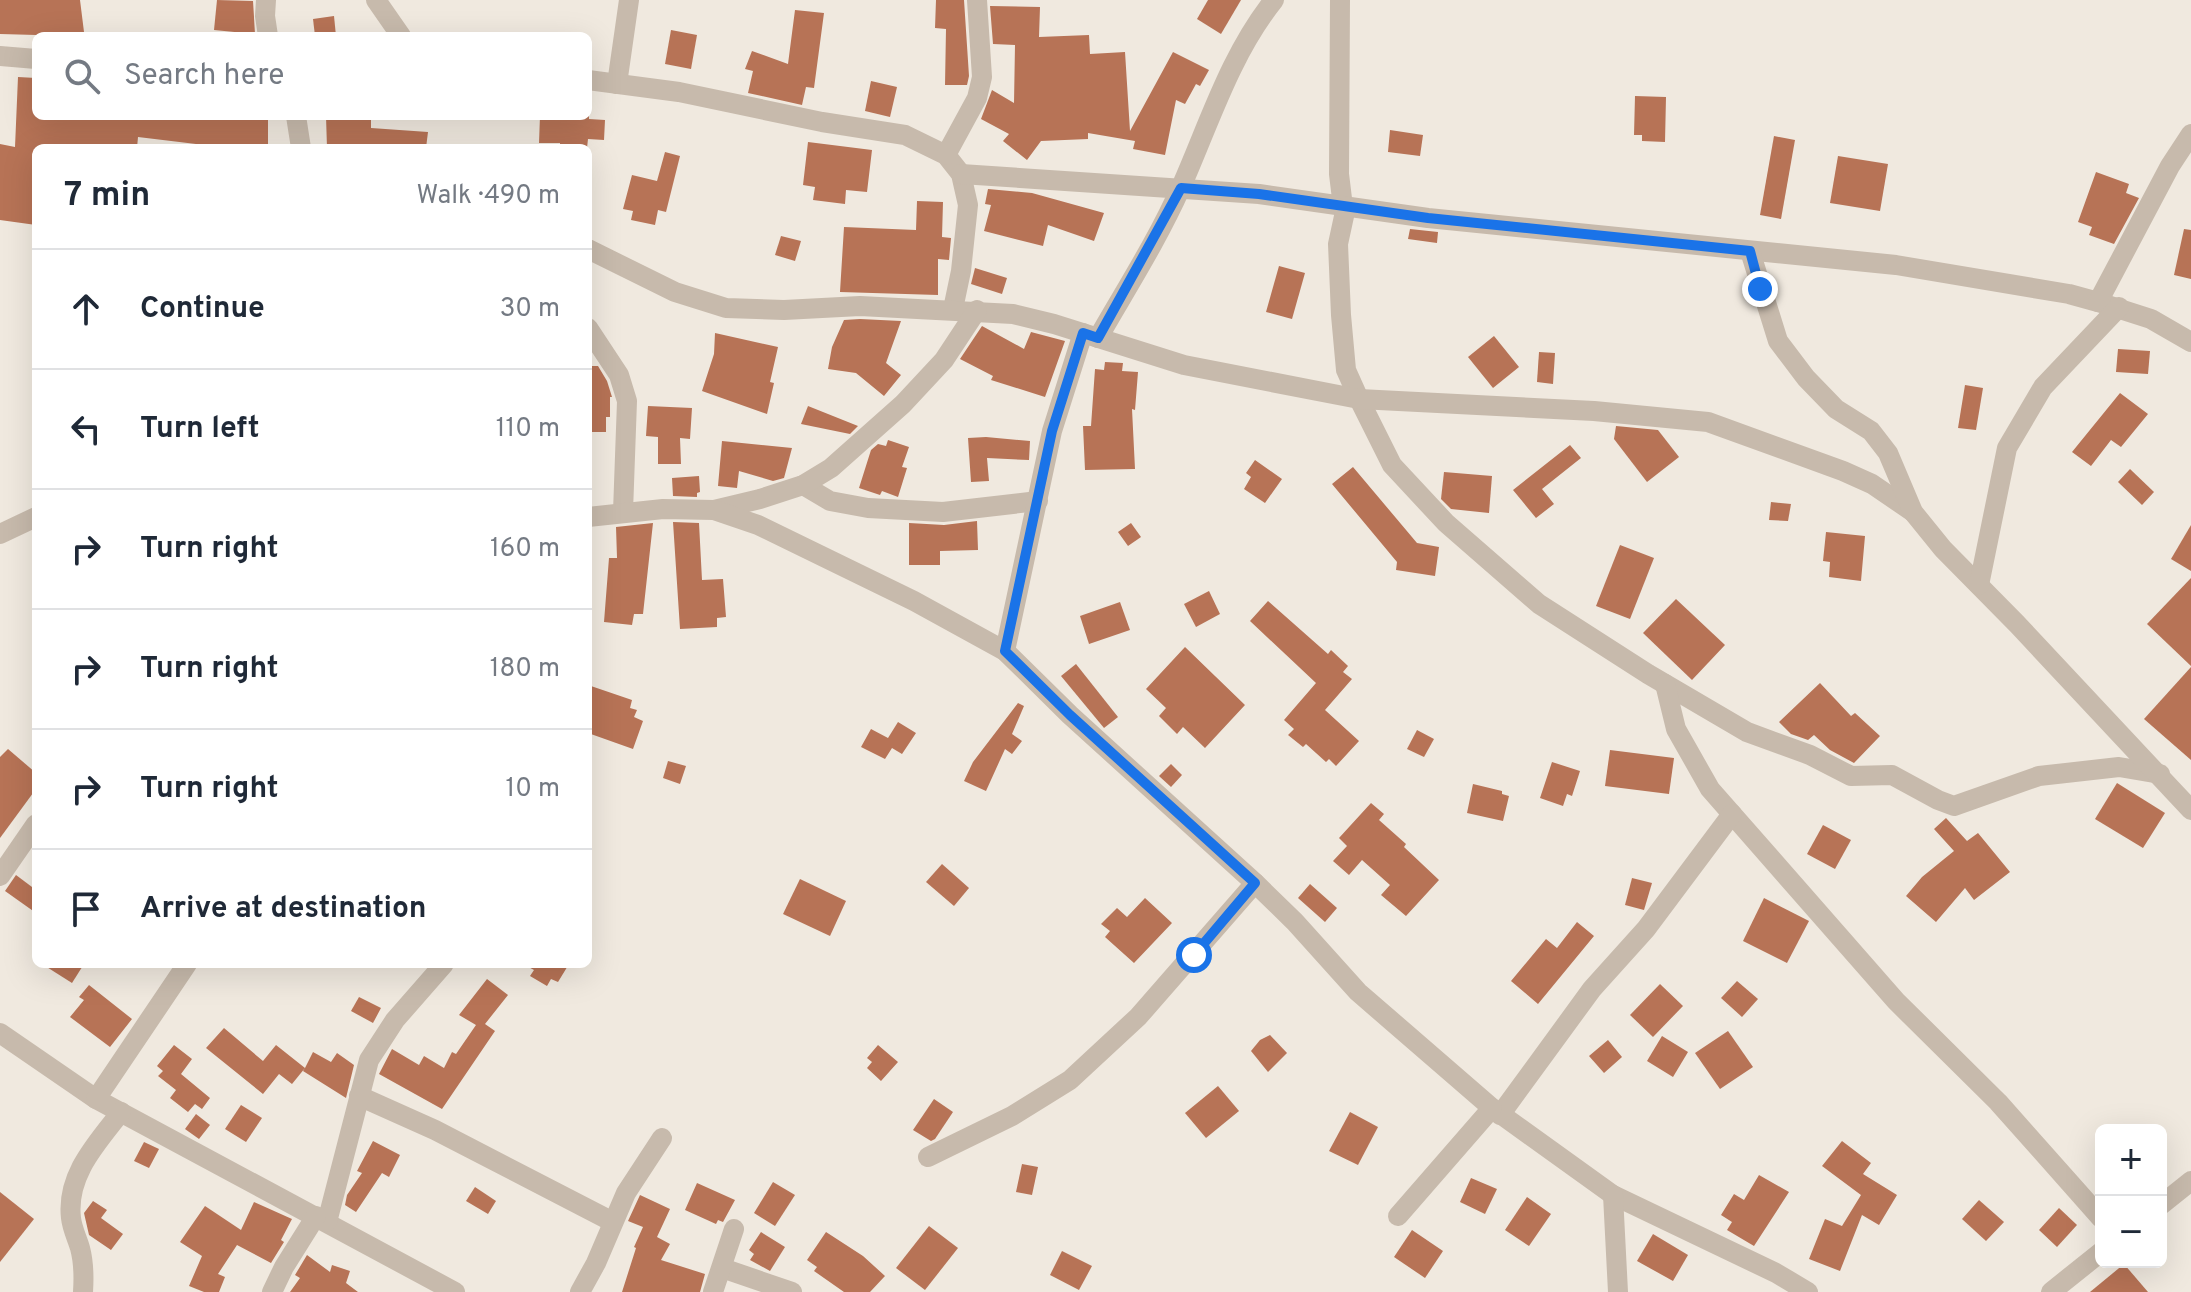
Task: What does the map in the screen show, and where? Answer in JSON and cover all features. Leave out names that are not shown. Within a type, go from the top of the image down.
[{"type":"street","points":[[266,0],[267,32]]},
{"type":"street","points":[[376,0],[398,32]]},
{"type":"street","points":[[617,84],[629,0]]},
{"type":"street","points":[[946,155],[977,98],[982,77],[977,0]]},
{"type":"street","points":[[1005,651],[1052,431],[1091,336],[1181,188],[1214,107],[1256,23],[1274,0]]},
{"type":"street","points":[[1340,0],[1339,160],[1344,207],[1338,244],[1346,370],[1392,465],[1446,523],[1539,604],[1665,684],[1747,732],[1810,755],[1851,776],[1892,775],[1954,806],[2039,776],[2119,767],[2160,774]]},
{"type":"street","points":[[0,56],[32,59]]},
{"type":"street","points":[[592,81],[679,92],[822,122],[905,135],[946,155],[961,174],[968,205],[961,271],[953,309]]},
{"type":"street","points":[[297,120],[300,144]]},
{"type":"street","points":[[2098,302],[2170,166],[2191,134]]},
{"type":"street","points":[[961,174],[1259,194],[1344,207],[1896,265],[2069,294],[2119,307],[2151,319],[2191,342]]},
{"type":"street","points":[[592,251],[675,292],[726,308],[784,310],[860,306],[1013,314],[1184,365],[1359,399],[1594,411],[1708,422],[1843,471],[1872,484],[1913,512]]},
{"type":"street","points":[[1750,251],[1778,341],[1806,378],[1836,409],[1871,431],[1888,453],[1913,512],[1943,549],[2189,804]]},
{"type":"street","points":[[1979,585],[2007,448],[2043,387],[2119,307]]},
{"type":"street","points":[[592,516],[623,512],[714,510],[803,485],[831,468],[903,404],[944,360],[977,310]]},
{"type":"street","points":[[592,334],[619,375],[627,401],[623,512]]},
{"type":"street","points":[[803,485],[830,501],[868,508],[943,512],[1038,501]]},
{"type":"street","points":[[714,510],[758,525],[914,601],[1005,651],[1070,715],[1255,883],[1358,992],[1496,1112],[1613,1195],[1776,1273],[1808,1292]]},
{"type":"street","points":[[0,534],[32,519]]},
{"type":"street","points":[[1665,684],[1676,729],[1710,789],[1896,1001],[1998,1102],[2095,1211]]},
{"type":"street","points":[[1398,1216],[1496,1112],[1592,989],[1646,929],[1732,814]]},
{"type":"street","points":[[0,876],[32,830]]},
{"type":"street","points":[[928,1157],[1012,1116],[1070,1080],[1138,1017],[1255,883]]},
{"type":"street","points":[[96,1099],[184,968]]},
{"type":"street","points":[[272,1292],[284,1267],[321,1219],[369,1060],[395,1020],[440,968]]},
{"type":"street","points":[[0,1033],[96,1099],[455,1292]]},
{"type":"street","points":[[359,1096],[435,1130],[613,1222]]},
{"type":"street","points":[[83,1292],[85,1275],[71,1220],[74,1184],[86,1157],[121,1112]]},
{"type":"street","points":[[580,1292],[626,1193],[662,1138]]},
{"type":"street","points":[[2167,1200],[2191,1181]]},
{"type":"street","points":[[1613,1195],[1618,1292]]},
{"type":"street","points":[[713,1292],[734,1229]]},
{"type":"street","points":[[2051,1292],[2095,1257]]},
{"type":"street","points":[[722,1268],[792,1292]]},
{"type":"building","points":[[0,0],[80,0],[84,32],[0,34]]},
{"type":"building","points":[[217,0],[253,1],[255,32],[214,30]]},
{"type":"building","points":[[936,0],[964,0],[967,85],[945,85],[946,29],[935,28]]},
{"type":"building","points":[[1208,0],[1241,0],[1221,34],[1197,19]]},
{"type":"building","points":[[990,6],[1040,7],[1039,37],[1089,35],[1090,54],[1125,52],[1130,131],[1173,52],[1209,70],[1200,86],[1196,84],[1185,104],[1176,100],[1165,155],[1133,149],[1135,141],[1088,133],[1088,139],[1041,141],[1027,160],[1003,141],[1009,134],[981,119],[992,90],[1014,103],[1015,45],[993,44]]},
{"type":"building","points":[[795,10],[824,13],[814,88],[806,87],[802,105],[748,93],[753,71],[745,69],[752,51],[788,64]]},
{"type":"building","points":[[334,16],[336,32],[315,32],[313,19]]},
{"type":"building","points":[[671,30],[697,35],[691,69],[665,64]]},
{"type":"building","points":[[18,77],[32,78],[32,120],[268,120],[268,144],[196,144],[138,137],[137,144],[32,144],[32,224],[0,220],[0,144],[15,147]]},
{"type":"building","points":[[871,81],[897,87],[890,117],[865,111]]},
{"type":"building","points":[[1635,96],[1666,97],[1665,142],[1642,141],[1642,135],[1634,135]]},
{"type":"building","points":[[326,120],[371,120],[371,128],[428,132],[426,144],[327,144]]},
{"type":"building","points":[[540,120],[605,120],[604,140],[588,139],[587,144],[539,143]]},
{"type":"building","points":[[1390,130],[1423,135],[1420,156],[1388,152]]},
{"type":"building","points":[[1774,136],[1795,140],[1781,219],[1760,215]]},
{"type":"building","points":[[808,142],[872,150],[867,192],[846,190],[845,204],[813,200],[815,187],[803,185]]},
{"type":"building","points":[[665,152],[680,156],[666,212],[658,210],[655,225],[631,220],[633,211],[623,209],[632,175],[657,181]]},
{"type":"building","points":[[1838,156],[1888,164],[1880,211],[1830,203]]},
{"type":"building","points":[[2096,172],[2129,184],[2126,193],[2139,198],[2114,244],[2089,235],[2092,227],[2078,222]]},
{"type":"building","points":[[988,189],[1032,193],[1104,213],[1094,241],[1048,225],[1043,246],[984,231],[991,205],[985,204]]},
{"type":"building","points":[[917,201],[943,202],[942,237],[951,238],[949,260],[938,259],[938,295],[840,292],[844,227],[916,230]]},
{"type":"building","points":[[1410,229],[1438,232],[1437,243],[1408,239]]},
{"type":"building","points":[[2184,229],[2191,230],[2191,279],[2174,275]]},
{"type":"building","points":[[781,236],[801,241],[795,261],[775,255]]},
{"type":"building","points":[[1279,266],[1305,273],[1292,319],[1266,312]]},
{"type":"building","points":[[975,268],[1007,278],[1002,294],[971,284]]},
{"type":"building","points":[[844,320],[901,321],[886,363],[901,375],[884,396],[856,373],[828,369],[832,347]]},
{"type":"building","points":[[982,326],[1024,349],[1031,332],[1065,341],[1045,397],[991,380],[993,376],[960,359]]},
{"type":"building","points":[[715,333],[778,347],[767,414],[702,391],[714,354]]},
{"type":"building","points":[[1494,336],[1519,367],[1493,388],[1468,357]]},
{"type":"building","points":[[2118,349],[2150,351],[2148,374],[2116,372]]},
{"type":"building","points":[[1539,352],[1555,353],[1553,384],[1537,382]]},
{"type":"building","points":[[1105,362],[1123,363],[1122,371],[1138,372],[1135,410],[1132,409],[1135,469],[1085,470],[1083,426],[1091,426],[1095,369],[1104,370]]},
{"type":"building","points":[[592,366],[598,366],[612,397],[610,417],[606,417],[606,432],[592,432]]},
{"type":"building","points":[[1965,385],[1983,388],[1976,430],[1958,428]]},
{"type":"building","points":[[2120,393],[2148,414],[2121,447],[2111,440],[2091,466],[2072,452]]},
{"type":"building","points":[[648,406],[692,408],[690,439],[680,438],[681,464],[658,464],[658,437],[646,436]]},
{"type":"building","points":[[808,406],[858,426],[850,434],[801,424]]},
{"type":"building","points":[[1616,426],[1658,430],[1679,457],[1647,482],[1614,439]]},
{"type":"building","points":[[968,438],[1030,441],[1029,460],[987,458],[989,481],[971,482]]},
{"type":"building","points":[[888,440],[909,447],[902,467],[907,468],[898,497],[859,488],[871,450],[878,444],[886,446]]},
{"type":"building","points":[[722,441],[792,448],[784,478],[773,481],[739,471],[737,488],[718,486]]},
{"type":"building","points":[[1570,445],[1581,458],[1542,489],[1554,504],[1536,518],[1513,490]]},
{"type":"building","points":[[1255,460],[1282,479],[1265,503],[1244,489],[1251,477],[1246,473]]},
{"type":"building","points":[[1353,467],[1417,543],[1439,547],[1435,576],[1396,570],[1397,562],[1332,484]]},
{"type":"building","points":[[2130,469],[2154,492],[2142,505],[2118,482]]},
{"type":"building","points":[[1444,472],[1492,476],[1489,513],[1451,509],[1441,499]]},
{"type":"building","points":[[699,476],[700,492],[697,497],[673,496],[672,478]]},
{"type":"building","points":[[1771,502],[1791,504],[1788,521],[1769,520]]},
{"type":"building","points":[[977,521],[978,550],[940,551],[940,565],[909,565],[909,523],[944,525]]},
{"type":"building","points":[[673,522],[699,523],[702,580],[723,579],[726,617],[717,618],[717,627],[680,629]]},
{"type":"building","points":[[653,523],[643,614],[634,614],[632,625],[604,622],[609,558],[617,558],[616,527]]},
{"type":"building","points":[[1131,523],[1141,537],[1128,546],[1118,532]]},
{"type":"building","points":[[2191,525],[2191,571],[2171,559]]},
{"type":"building","points":[[1826,532],[1865,536],[1861,581],[1829,577],[1830,562],[1823,561]]},
{"type":"building","points":[[1620,545],[1654,558],[1630,619],[1596,606]]},
{"type":"building","points":[[2191,578],[2191,666],[2147,624]]},
{"type":"building","points":[[1209,591],[1220,614],[1196,627],[1184,604]]},
{"type":"building","points":[[1676,599],[1725,645],[1692,680],[1643,633]]},
{"type":"building","points":[[1268,601],[1328,654],[1331,650],[1348,666],[1343,672],[1352,679],[1325,710],[1359,741],[1336,766],[1288,735],[1294,729],[1284,720],[1316,683],[1250,621]]},
{"type":"building","points":[[1120,602],[1130,630],[1089,644],[1080,616]]},
{"type":"building","points":[[1185,647],[1245,705],[1205,748],[1183,727],[1177,734],[1159,716],[1166,708],[1146,689]]},
{"type":"building","points":[[1076,664],[1118,717],[1104,728],[1061,676]]},
{"type":"building","points":[[2191,667],[2191,760],[2144,719]]},
{"type":"building","points":[[1820,683],[1851,716],[1855,713],[1880,736],[1854,763],[1830,750],[1814,735],[1808,740],[1791,734],[1779,722]]},
{"type":"building","points":[[592,686],[632,700],[630,708],[637,710],[634,717],[643,721],[633,749],[592,734]]},
{"type":"building","points":[[1018,703],[1024,706],[1012,734],[1022,741],[1012,754],[1005,749],[986,791],[964,781],[973,762]]},
{"type":"building","points":[[898,722],[916,733],[902,754],[892,748],[885,759],[861,747],[871,729],[888,738]]},
{"type":"building","points":[[1417,730],[1434,739],[1424,757],[1407,749]]},
{"type":"building","points":[[8,749],[32,770],[32,794],[0,838],[0,757]]},
{"type":"building","points":[[1610,750],[1674,758],[1669,794],[1605,786]]},
{"type":"building","points":[[668,761],[686,766],[680,784],[663,778]]},
{"type":"building","points":[[1552,762],[1580,771],[1572,796],[1567,794],[1563,806],[1540,798]]},
{"type":"building","points":[[1171,764],[1182,775],[1171,787],[1159,776]]},
{"type":"building","points":[[2117,783],[2165,813],[2143,848],[2095,819]]},
{"type":"building","points":[[1473,784],[1502,791],[1502,794],[1509,796],[1503,821],[1467,813]]},
{"type":"building","points":[[1371,803],[1384,814],[1379,820],[1439,880],[1406,916],[1381,895],[1390,885],[1362,860],[1349,875],[1333,861],[1347,846],[1339,838]]},
{"type":"building","points":[[1946,818],[1967,841],[1978,833],[2010,872],[1974,900],[1965,888],[1936,922],[1906,896],[1922,877],[1954,851],[1934,829]]},
{"type":"building","points":[[1823,825],[1851,840],[1835,869],[1807,854]]},
{"type":"building","points":[[942,864],[969,888],[954,906],[926,882]]},
{"type":"building","points":[[16,875],[32,887],[32,910],[5,891]]},
{"type":"building","points":[[1632,878],[1652,883],[1644,910],[1625,905]]},
{"type":"building","points":[[800,879],[846,901],[830,936],[783,914]]},
{"type":"building","points":[[1310,884],[1337,908],[1325,922],[1298,898]]},
{"type":"building","points":[[1145,898],[1172,923],[1134,963],[1105,937],[1110,931],[1101,924],[1117,908],[1127,917]]},
{"type":"building","points":[[1764,898],[1809,921],[1787,963],[1743,941]]},
{"type":"building","points":[[1577,922],[1594,936],[1538,1004],[1511,981],[1546,939],[1557,948]]},
{"type":"building","points":[[48,968],[81,968],[72,983]]},
{"type":"building","points":[[530,968],[567,968],[558,982],[551,979],[547,986],[530,976],[534,970]]},
{"type":"building","points":[[487,979],[508,995],[485,1024],[495,1031],[442,1109],[379,1074],[392,1049],[419,1065],[424,1056],[444,1068],[452,1052],[456,1054],[476,1025],[459,1015]]},
{"type":"building","points":[[1737,981],[1758,999],[1742,1017],[1721,998]]},
{"type":"building","points":[[1660,984],[1683,1006],[1653,1037],[1630,1015]]},
{"type":"building","points":[[89,985],[132,1019],[110,1047],[70,1017],[84,1000],[79,997]]},
{"type":"building","points":[[359,997],[381,1008],[373,1023],[351,1011]]},
{"type":"building","points":[[224,1028],[263,1061],[276,1045],[305,1068],[292,1084],[279,1074],[263,1094],[206,1048]]},
{"type":"building","points":[[1728,1031],[1753,1067],[1720,1089],[1695,1053]]},
{"type":"building","points":[[1270,1035],[1287,1053],[1268,1072],[1251,1051],[1260,1040]]},
{"type":"building","points":[[1662,1036],[1688,1052],[1673,1077],[1647,1061]]},
{"type":"building","points":[[1608,1040],[1622,1057],[1604,1073],[1589,1056]]},
{"type":"building","points":[[174,1045],[192,1059],[181,1074],[210,1098],[202,1109],[195,1104],[188,1112],[170,1098],[176,1090],[158,1076],[163,1071],[157,1066]]},
{"type":"building","points":[[878,1045],[898,1062],[881,1081],[867,1068],[872,1062],[867,1058]]},
{"type":"building","points":[[313,1052],[331,1062],[337,1053],[354,1065],[346,1098],[303,1071]]},
{"type":"building","points":[[1218,1086],[1239,1111],[1206,1138],[1185,1113]]},
{"type":"building","points":[[934,1099],[953,1112],[931,1141],[913,1130]]},
{"type":"building","points":[[241,1105],[262,1118],[246,1142],[225,1129]]},
{"type":"building","points":[[1350,1112],[1378,1127],[1358,1165],[1329,1151]]},
{"type":"building","points":[[196,1114],[210,1125],[199,1139],[185,1129]]},
{"type":"building","points":[[373,1141],[400,1155],[389,1177],[382,1173],[356,1212],[345,1205],[347,1195],[362,1173],[357,1171]]},
{"type":"building","points":[[1842,1141],[1871,1163],[1863,1174],[1897,1195],[1879,1225],[1862,1215],[1840,1271],[1809,1259],[1825,1219],[1842,1226],[1861,1195],[1822,1166]]},
{"type":"building","points":[[144,1142],[159,1149],[149,1168],[134,1161]]},
{"type":"building","points":[[1022,1164],[1038,1167],[1032,1195],[1016,1192]]},
{"type":"building","points":[[1759,1175],[1789,1192],[1754,1246],[1727,1230],[1732,1222],[1721,1215],[1734,1194],[1744,1200]]},
{"type":"building","points":[[1471,1178],[1497,1189],[1485,1214],[1460,1202]]},
{"type":"building","points":[[773,1182],[795,1195],[775,1226],[754,1213]]},
{"type":"building","points":[[697,1183],[735,1200],[723,1222],[718,1220],[716,1224],[685,1210]]},
{"type":"building","points":[[475,1187],[496,1201],[488,1214],[466,1201]]},
{"type":"building","points":[[0,1192],[34,1219],[0,1262]]},
{"type":"building","points":[[640,1195],[670,1209],[657,1237],[670,1244],[661,1260],[705,1274],[700,1292],[622,1292],[634,1247],[643,1227],[628,1221]]},
{"type":"building","points":[[1527,1197],[1551,1214],[1529,1246],[1505,1230]]},
{"type":"building","points":[[1979,1200],[2004,1222],[1986,1241],[1962,1219]]},
{"type":"building","points":[[93,1201],[107,1210],[101,1218],[123,1234],[111,1250],[89,1235],[84,1213]]},
{"type":"building","points":[[254,1202],[292,1219],[281,1240],[284,1242],[271,1263],[237,1245],[218,1274],[225,1277],[219,1292],[204,1292],[189,1286],[202,1256],[180,1242],[205,1206],[241,1230]]},
{"type":"building","points":[[2059,1208],[2077,1225],[2057,1247],[2039,1230]]},
{"type":"building","points":[[929,1226],[958,1248],[925,1290],[896,1268]]},
{"type":"building","points":[[1412,1230],[1443,1251],[1425,1278],[1394,1257]]},
{"type":"building","points":[[761,1232],[785,1247],[770,1271],[750,1260],[754,1254],[749,1250]]},
{"type":"building","points":[[826,1232],[863,1256],[885,1276],[870,1292],[844,1292],[814,1271],[817,1267],[807,1260]]},
{"type":"building","points":[[1653,1234],[1688,1255],[1673,1281],[1637,1261]]},
{"type":"building","points":[[1062,1251],[1092,1266],[1079,1290],[1050,1275]]},
{"type":"building","points":[[307,1255],[330,1272],[332,1265],[350,1271],[346,1283],[358,1292],[290,1292],[300,1278],[295,1275]]},
{"type":"building","points":[[2119,1268],[2127,1268],[2148,1292],[2090,1292]]},
{"type":"route","points":[[1194,955],[1255,883],[1070,715],[1005,651],[1052,431],[1083,333],[1098,338],[1181,188],[1259,194],[1428,218],[1750,251],[1760,289]]}]
